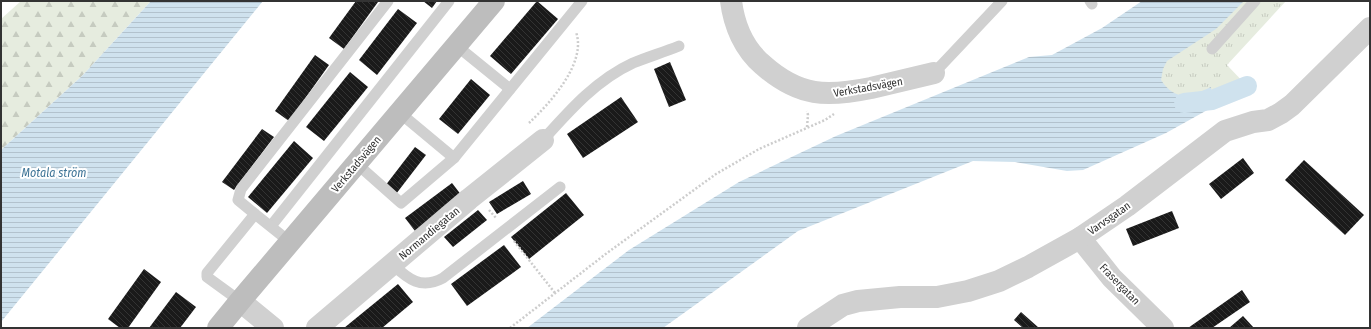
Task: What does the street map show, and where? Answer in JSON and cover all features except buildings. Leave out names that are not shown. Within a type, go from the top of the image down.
[{"type":"street","name":"Verkstadsvägen","points":[[218,328],[494,1]]},
{"type":"street","name":"Verkstadsvägen","points":[[731,1],[734,18],[749,51],[774,75],[796,87],[814,92],[832,94],[854,91],[934,73]]},
{"type":"street","name":"Varvsgatan","points":[[808,328],[843,305],[858,301],[900,297],[936,297],[968,291],[999,281],[1028,267],[1080,238],[1128,206],[1226,131],[1253,122],[1268,120],[1281,113],[1292,105],[1370,28]]},
{"type":"street","name":"Normandiegatan","points":[[317,328],[472,196],[543,140]]},
{"type":"street","name":"Frasergatan","points":[[1080,238],[1112,278],[1163,328]]},
{"type":"street","points":[[240,301],[273,328]]},
{"type":"lane","points":[[290,242],[238,200],[241,189],[388,1]]},
{"type":"lane","points":[[271,226],[449,1]]},
{"type":"lane","points":[[934,73],[1002,1]]},
{"type":"lane","points":[[1212,49],[1255,1]]},
{"type":"lane","points":[[357,164],[401,203],[454,158],[566,20],[578,2]]},
{"type":"lane","points":[[456,46],[510,89]]},
{"type":"lane","points":[[543,140],[585,96],[608,78],[632,64],[679,46]]},
{"type":"lane","points":[[400,112],[454,158]]},
{"type":"lane","points":[[392,264],[407,278],[414,281],[421,283],[435,282],[443,278],[560,187]]},
{"type":"lane","points":[[240,301],[207,277],[207,273],[255,214]]},
{"type":"path","points":[[526,125],[550,101],[566,80],[576,58],[579,41],[577,33],[566,20]]},
{"type":"path","points":[[510,328],[607,253],[716,174],[759,149],[825,120],[844,106],[854,91]]},
{"type":"green space","points":[[21,1],[151,1],[83,75],[1,150],[1,19]]},
{"type":"green space","points":[[1179,1],[1286,1],[1227,65],[1247,86],[1212,100],[1131,111]]},
{"type":"water","name":"Motala ström","points":[[151,1],[263,1],[1,322],[1,150],[83,75]]},
{"type":"water","points":[[1142,1],[1244,1],[1216,29],[1167,61],[1163,69],[1161,80],[1172,92],[1184,96],[1211,87],[1212,100],[1220,103],[1166,133],[1083,170],[1067,171],[1015,162],[973,161],[798,231],[663,328],[527,328],[629,250],[739,182],[836,136],[1029,57],[1052,55],[1102,28]]},
{"type":"waterway","points":[[1184,103],[1212,100],[1247,86]]}]
